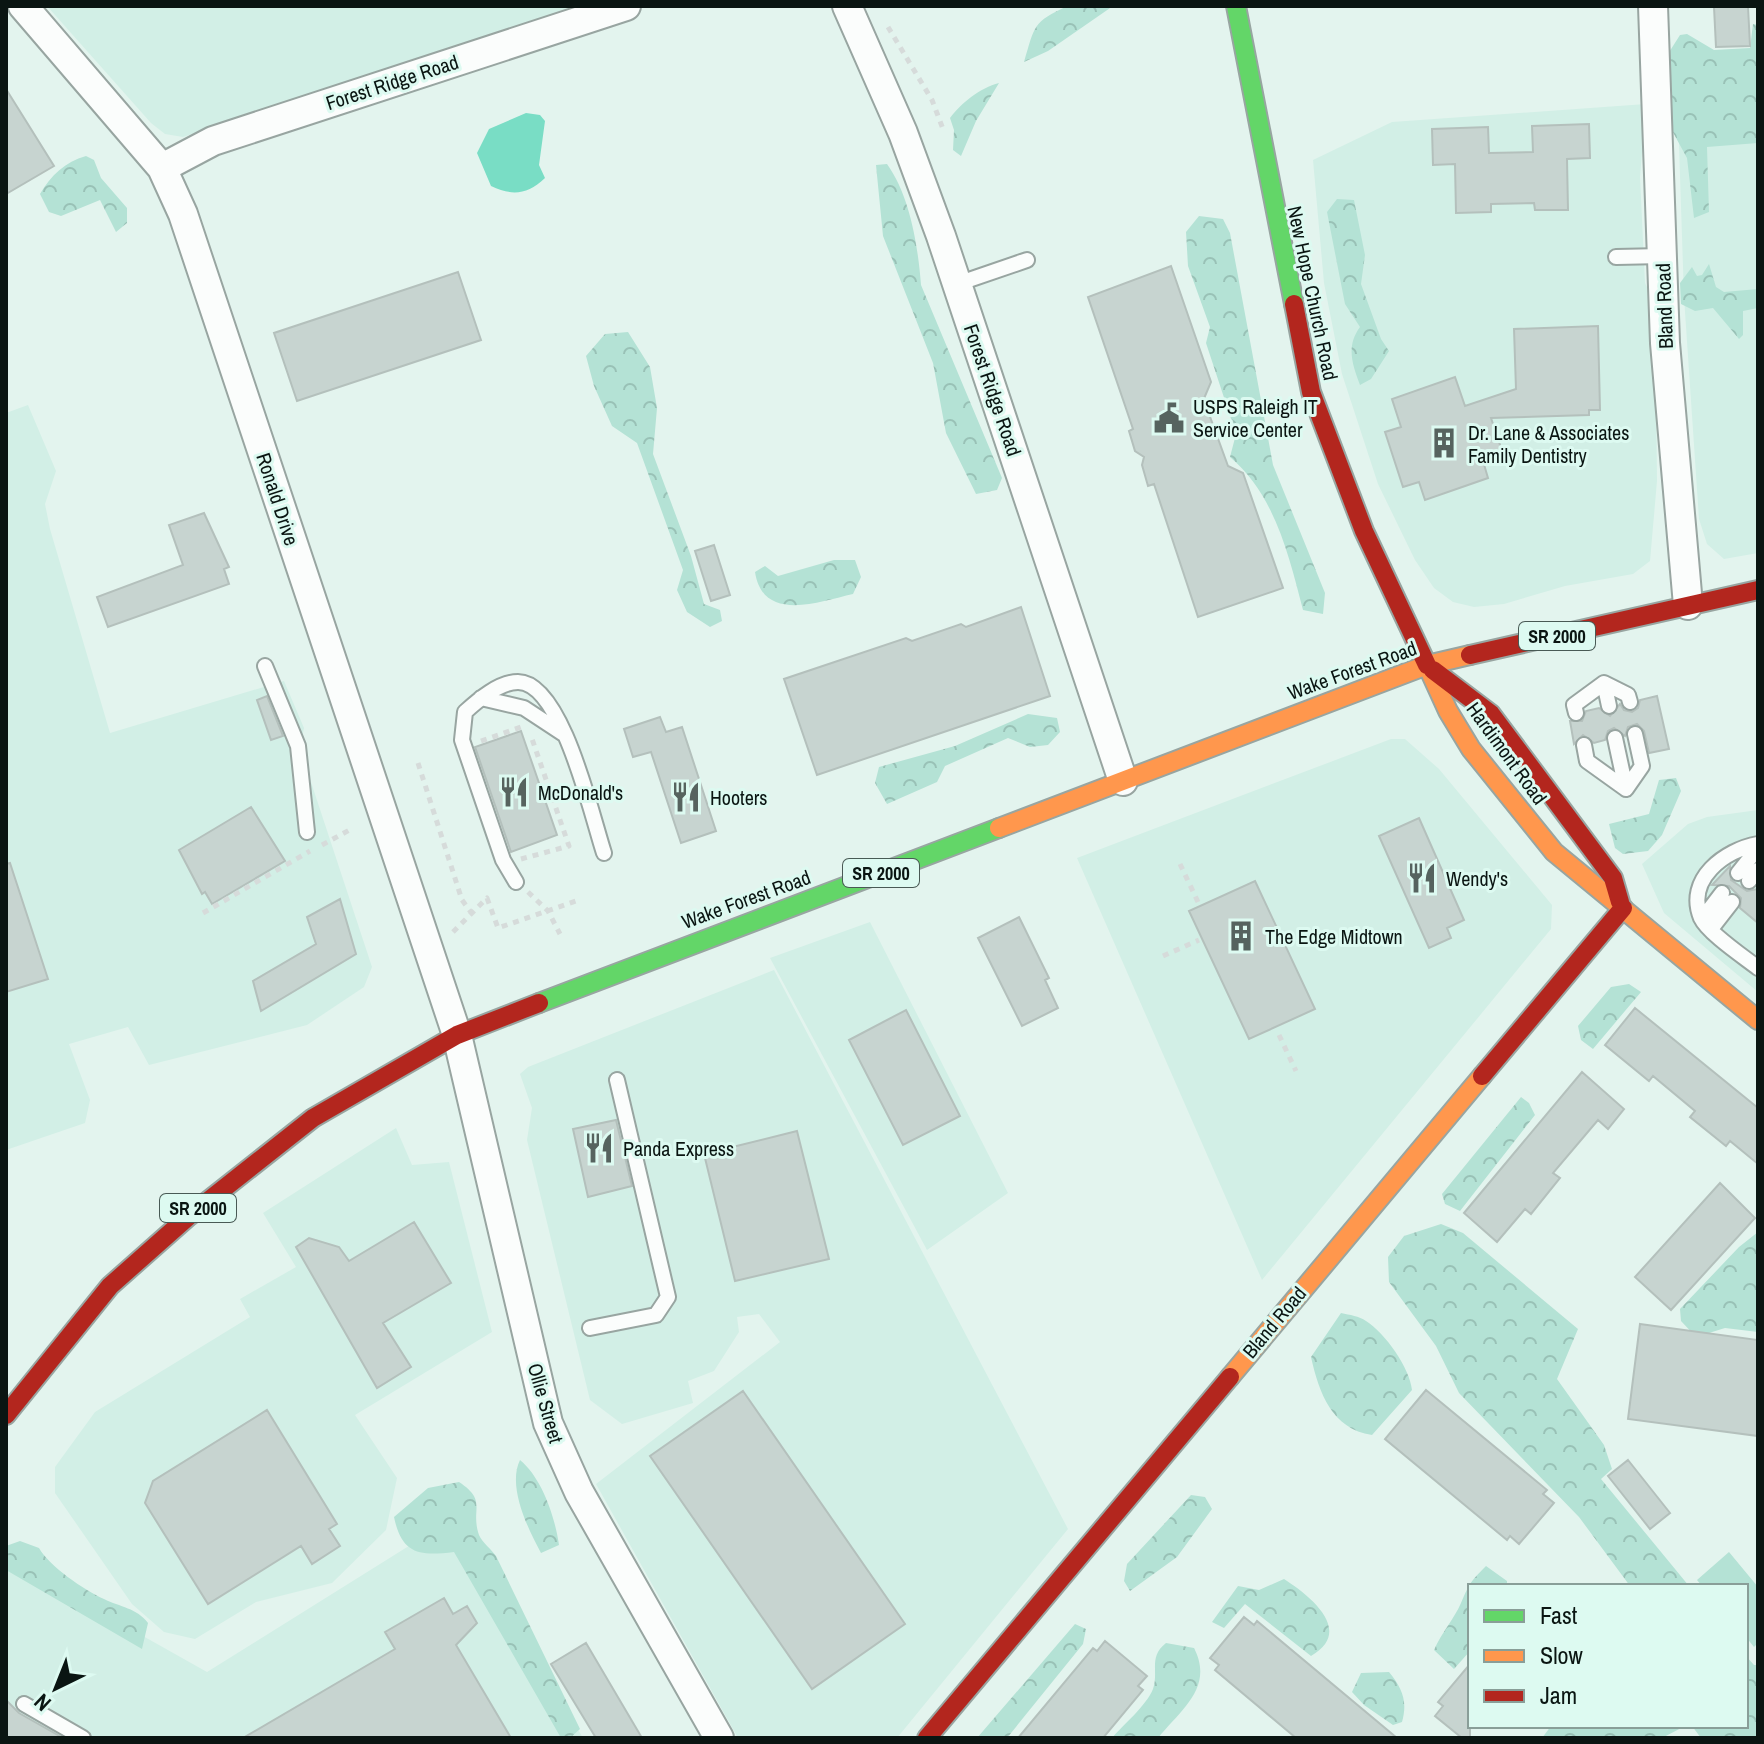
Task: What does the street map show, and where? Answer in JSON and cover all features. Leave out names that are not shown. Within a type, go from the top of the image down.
[{"type":"main road","name":"New Hope Church Road","points":[[1236,6],[1311,392],[1364,531],[1427,665]]},
{"type":"main road","name":"Wake Forest Road","points":[[6,1415],[110,1286],[189,1216],[313,1118],[457,1035],[666,952],[1427,665],[1758,590]]},
{"type":"main road","name":"Hardimont Road","points":[[1427,665],[1455,724],[1516,807],[1575,874],[1599,897],[1623,908],[1758,1020]]},
{"type":"main road","name":"Hardimont Road","points":[[1427,665],[1491,714],[1613,878],[1623,908]]},
{"type":"main road","name":"Bland Road","points":[[927,1738],[1623,908]]},
{"type":"street","name":"Ronald Drive","points":[[23,6],[162,168],[189,231],[457,1035]]},
{"type":"street","name":"Forest Ridge Road","points":[[162,168],[213,141],[626,6]]},
{"type":"street","name":"Forest Ridge Road","points":[[847,6],[903,133],[957,284],[1123,781]]},
{"type":"street","name":"Bland Road","points":[[1653,6],[1668,393],[1688,605]]},
{"type":"street","name":"Ollie Street","points":[[457,1035],[548,1423],[579,1492],[719,1738]]},
{"type":"lane","points":[[1616,257],[1663,256]]},
{"type":"lane","points":[[957,284],[1027,260]]},
{"type":"lane","points":[[265,666],[298,746],[307,832]]},
{"type":"lane","points":[[520,877],[503,860],[462,740],[465,712],[481,698],[517,682],[535,686],[558,713],[604,853]]},
{"type":"lane","points":[[1576,713],[1574,705],[1604,683],[1628,695],[1630,702]]},
{"type":"lane","points":[[1605,687],[1609,706]]},
{"type":"lane","points":[[481,698],[524,708],[565,735]]},
{"type":"lane","points":[[1626,789],[1642,766],[1635,734]]},
{"type":"lane","points":[[1615,738],[1626,789]]},
{"type":"lane","points":[[1584,745],[1587,761],[1626,789]]},
{"type":"lane","points":[[1748,875],[1758,846]]},
{"type":"lane","points":[[1758,846],[1724,855],[1699,885],[1706,924],[1758,968]]},
{"type":"lane","points":[[1706,924],[1727,898]]},
{"type":"lane","points":[[590,1328],[656,1315],[668,1297],[617,1080]]},
{"type":"lane","points":[[24,1704],[83,1738]]},
{"type":"path","points":[[879,15],[932,100],[943,129]]},
{"type":"path","points":[[473,744],[527,725],[569,846],[517,859],[520,877],[529,895],[548,911],[560,934]]},
{"type":"path","points":[[418,763],[462,900],[473,915]]},
{"type":"path","points":[[203,913],[353,828]]},
{"type":"path","points":[[1180,864],[1198,902]]},
{"type":"path","points":[[453,932],[487,898],[498,928],[576,901]]},
{"type":"path","points":[[1163,956],[1199,940]]},
{"type":"path","points":[[1279,1035],[1296,1071]]},
{"type":"shaded area","points":[[47,6],[592,6],[183,137],[165,134],[151,123]]},
{"type":"shaded area","points":[[1646,104],[1640,177],[1645,283],[1655,304],[1657,481],[1650,561],[1633,574],[1565,586],[1504,604],[1474,607],[1453,602],[1434,588],[1415,560],[1378,484],[1342,374],[1324,283],[1313,160],[1392,122]]},
{"type":"shaded area","points":[[526,113],[540,115],[545,121],[539,165],[545,178],[526,191],[513,192],[491,186],[477,153],[489,129]]},
{"type":"shaded area","points":[[1678,115],[1758,117],[1758,553],[1724,559],[1707,544],[1699,519],[1684,297]]},
{"type":"shaded area","points":[[28,405],[56,471],[45,504],[50,529],[110,733],[284,681],[304,728],[301,742],[309,776],[372,967],[364,987],[307,1025],[149,1065],[128,1027],[69,1044],[90,1100],[85,1123],[6,1150],[6,413]]},
{"type":"shaded area","points":[[1391,739],[1405,739],[1439,769],[1552,905],[1551,929],[1262,1280],[1077,858]]},
{"type":"shaded area","points":[[1758,810],[1758,992],[1664,913],[1642,864],[1688,824],[1707,817]]},
{"type":"shaded area","points":[[870,922],[1008,1193],[927,1250],[770,958]]},
{"type":"shaded area","points":[[774,970],[1068,1529],[897,1738],[738,1738],[596,1484],[780,1342],[759,1314],[737,1317],[739,1332],[714,1371],[688,1381],[693,1403],[622,1424],[590,1400],[527,1140],[532,1108],[520,1074],[528,1067]]},
{"type":"shaded area","points":[[396,1128],[412,1165],[449,1162],[492,1332],[355,1415],[397,1478],[386,1530],[332,1583],[256,1602],[195,1639],[164,1632],[132,1604],[55,1493],[55,1467],[95,1412],[250,1317],[240,1299],[296,1267],[263,1213]]},
{"type":"shaded area","points":[[452,1519],[583,1738],[6,1738],[6,1559],[207,1672]]},
{"type":"green space","points":[[1068,6],[1113,6],[1048,51],[1024,62],[1037,26],[1047,16]]},
{"type":"green space","points":[[1753,24],[1758,25],[1758,143],[1707,147],[1709,212],[1694,218],[1687,158],[1669,125],[1666,57],[1680,35],[1687,34],[1714,50],[1750,48]]},
{"type":"green space","points":[[999,83],[976,121],[961,156],[953,150],[954,130],[950,118],[972,97]]},
{"type":"green space","points":[[86,156],[94,160],[101,178],[127,208],[127,223],[116,232],[100,200],[61,216],[49,212],[40,194],[59,170]]},
{"type":"green space","points":[[887,164],[907,206],[921,285],[1002,478],[997,490],[976,494],[946,433],[933,363],[883,236],[876,165]]},
{"type":"green space","points":[[1337,199],[1354,200],[1365,255],[1361,284],[1381,339],[1389,351],[1371,379],[1360,385],[1352,348],[1360,327],[1345,304],[1327,212]]},
{"type":"green space","points":[[1199,216],[1223,219],[1230,233],[1273,465],[1325,593],[1323,614],[1303,610],[1286,548],[1269,508],[1245,472],[1230,457],[1236,434],[1206,343],[1210,327],[1188,266],[1186,232]]},
{"type":"green space","points":[[1709,264],[1716,287],[1724,292],[1758,289],[1758,308],[1743,311],[1743,335],[1739,339],[1713,308],[1695,311],[1681,304],[1680,283],[1692,267],[1697,276],[1702,275]]},
{"type":"green space","points":[[628,332],[650,367],[657,408],[653,454],[691,556],[704,604],[720,610],[722,621],[710,627],[687,612],[677,590],[683,570],[637,443],[612,426],[594,386],[586,356],[605,334]]},
{"type":"green space","points":[[834,560],[855,560],[861,577],[853,594],[809,604],[780,603],[769,598],[760,588],[755,572],[765,566],[778,576]]},
{"type":"green space","points":[[1028,714],[1057,718],[1060,732],[1048,745],[1030,747],[1008,738],[945,766],[937,782],[887,804],[875,783],[879,767],[955,746]]},
{"type":"green space","points":[[1676,778],[1681,791],[1662,835],[1648,851],[1623,854],[1615,848],[1609,824],[1649,814],[1659,780]]},
{"type":"green space","points":[[1629,984],[1641,992],[1593,1049],[1581,1040],[1578,1026],[1611,987]]},
{"type":"green space","points":[[1521,1097],[1529,1103],[1535,1115],[1460,1211],[1445,1204],[1442,1194]]},
{"type":"green space","points":[[1441,1224],[1463,1233],[1578,1329],[1557,1379],[1604,1445],[1612,1469],[1601,1479],[1687,1584],[1629,1584],[1579,1517],[1459,1393],[1436,1346],[1389,1282],[1388,1257],[1404,1236]]},
{"type":"green space","points":[[1758,1232],[1758,1332],[1725,1328],[1696,1337],[1681,1321],[1680,1309],[1739,1247]]},
{"type":"green space","points":[[1341,1313],[1363,1319],[1381,1334],[1402,1362],[1410,1381],[1412,1390],[1372,1435],[1358,1431],[1337,1417],[1323,1396],[1314,1370],[1311,1357]]},
{"type":"green space","points":[[520,1460],[541,1487],[557,1534],[559,1545],[541,1553],[525,1520],[518,1495],[516,1482]]},
{"type":"green space","points":[[459,1482],[476,1500],[479,1535],[496,1556],[580,1729],[570,1738],[561,1738],[454,1552],[431,1554],[414,1550],[397,1530],[394,1517],[428,1488]]},
{"type":"green space","points":[[1191,1495],[1205,1497],[1212,1509],[1177,1557],[1130,1591],[1124,1581],[1127,1564]]},
{"type":"green space","points":[[20,1541],[39,1548],[59,1570],[87,1590],[144,1618],[148,1623],[142,1649],[6,1570],[6,1546]]},
{"type":"green space","points":[[1729,1552],[1758,1587],[1758,1643],[1754,1647],[1748,1640],[1748,1584],[1700,1584],[1697,1580]]},
{"type":"green space","points":[[1486,1566],[1507,1581],[1507,1584],[1470,1583]]},
{"type":"green space","points":[[1284,1579],[1315,1604],[1328,1625],[1329,1636],[1311,1656],[1245,1604],[1224,1628],[1212,1622],[1238,1586],[1259,1590]]},
{"type":"green space","points":[[1468,1587],[1468,1653],[1454,1669],[1434,1650]]},
{"type":"green space","points":[[1075,1624],[1086,1629],[1083,1644],[1007,1738],[977,1738]]},
{"type":"green space","points":[[1166,1643],[1194,1648],[1200,1674],[1192,1697],[1158,1738],[1112,1738],[1150,1695],[1155,1682],[1157,1654]]},
{"type":"green space","points":[[1748,1658],[1758,1665],[1758,1738],[1701,1738],[1694,1728],[1748,1728]]},
{"type":"green space","points":[[1389,1672],[1404,1701],[1402,1722],[1393,1725],[1364,1705],[1352,1692],[1361,1673]]},
{"type":"green space","points":[[1550,1728],[1681,1728],[1662,1738],[1542,1738]]},
{"type":"building","points":[[1748,6],[1750,46],[1716,47],[1714,7]]},
{"type":"building","points":[[6,89],[54,166],[6,194]]},
{"type":"building","points":[[1589,124],[1590,158],[1567,159],[1568,210],[1535,210],[1534,203],[1491,204],[1491,212],[1456,213],[1455,164],[1433,165],[1432,129],[1488,127],[1489,153],[1533,152],[1532,126]]},
{"type":"building","points":[[1171,266],[1211,382],[1200,408],[1209,414],[1228,466],[1243,473],[1283,588],[1198,617],[1154,484],[1148,486],[1142,465],[1144,457],[1135,451],[1129,431],[1133,429],[1088,297]]},
{"type":"building","points":[[458,272],[481,340],[297,401],[274,333]]},
{"type":"building","points":[[1598,326],[1600,410],[1589,410],[1589,415],[1491,418],[1503,454],[1483,461],[1488,478],[1425,500],[1419,482],[1403,487],[1385,432],[1401,427],[1392,399],[1455,377],[1465,406],[1516,389],[1514,329]]},
{"type":"building","points":[[204,513],[229,567],[224,569],[229,584],[108,627],[97,597],[183,565],[169,525]]},
{"type":"building","points":[[714,545],[730,595],[711,601],[695,551]]},
{"type":"building","points":[[1021,607],[1050,696],[817,775],[784,679],[906,638],[912,641],[961,624],[966,627]]},
{"type":"building","points":[[267,696],[283,736],[271,740],[257,700]]},
{"type":"building","points":[[1657,696],[1669,749],[1649,753],[1644,731],[1637,724],[1628,727],[1625,736],[1614,728],[1608,731],[1605,740],[1594,743],[1583,735],[1574,744],[1570,721],[1582,721],[1586,711],[1599,708],[1610,716],[1620,704],[1624,710],[1632,712],[1638,708],[1640,700]]},
{"type":"building","name":"Hooters","points":[[660,717],[666,732],[682,727],[716,831],[681,843],[651,752],[633,757],[624,729]]},
{"type":"building","name":"McDonald's","points":[[521,731],[557,835],[511,852],[475,747]]},
{"type":"building","points":[[251,807],[285,861],[212,904],[205,892],[202,894],[179,850]]},
{"type":"building","name":"Wendy's","points":[[1419,818],[1464,920],[1447,928],[1451,938],[1429,948],[1379,836]]},
{"type":"building","points":[[10,863],[48,979],[6,992],[6,864]]},
{"type":"building","points":[[1730,866],[1731,880],[1747,891],[1758,889],[1758,923],[1740,908],[1741,898],[1729,886],[1712,885]]},
{"type":"building","name":"The Edge Midtown","points":[[1255,881],[1315,1009],[1249,1039],[1189,911]]},
{"type":"building","points":[[340,899],[356,954],[261,1011],[253,981],[316,944],[307,917]]},
{"type":"building","points":[[1019,917],[1049,978],[1045,980],[1058,1008],[1022,1026],[978,938]]},
{"type":"building","points":[[1635,1008],[1758,1108],[1758,1164],[1730,1141],[1726,1146],[1690,1117],[1695,1111],[1653,1076],[1649,1081],[1605,1045]]},
{"type":"building","points":[[906,1010],[960,1116],[903,1145],[849,1040]]},
{"type":"building","points":[[1582,1072],[1624,1109],[1608,1129],[1598,1120],[1553,1173],[1560,1178],[1531,1214],[1525,1209],[1497,1242],[1464,1213]]},
{"type":"building","points":[[616,1120],[632,1186],[588,1197],[573,1129]]},
{"type":"building","points":[[797,1131],[829,1259],[735,1281],[704,1154]]},
{"type":"building","points":[[1720,1183],[1755,1218],[1671,1310],[1635,1277]]},
{"type":"building","points":[[414,1222],[451,1283],[383,1323],[411,1367],[377,1388],[296,1247],[309,1238],[339,1247],[349,1261]]},
{"type":"building","points":[[1640,1324],[1758,1340],[1758,1436],[1628,1419]]},
{"type":"building","points":[[1426,1390],[1547,1490],[1543,1494],[1554,1503],[1519,1544],[1510,1536],[1507,1540],[1385,1439]]},
{"type":"building","points":[[743,1391],[905,1624],[812,1689],[650,1456]]},
{"type":"building","points":[[267,1410],[337,1524],[329,1529],[340,1546],[312,1564],[301,1546],[208,1604],[145,1503],[153,1481]]},
{"type":"building","points":[[1628,1460],[1670,1513],[1650,1529],[1608,1476]]},
{"type":"building","points":[[444,1598],[453,1614],[467,1606],[477,1623],[456,1645],[511,1738],[243,1738],[395,1649],[385,1632]]},
{"type":"building","points":[[1244,1617],[1254,1625],[1257,1621],[1397,1738],[1296,1738],[1215,1670],[1219,1665],[1210,1658]]},
{"type":"building","points":[[1105,1641],[1147,1676],[1138,1686],[1143,1690],[1103,1738],[1018,1738],[1093,1648],[1097,1651]]},
{"type":"building","points":[[586,1643],[642,1738],[596,1738],[551,1664]]},
{"type":"building","points":[[1468,1666],[1470,1738],[1462,1738],[1435,1716],[1443,1706],[1438,1702]]},
{"type":"building","points":[[6,1700],[19,1713],[63,1738],[6,1738]]},
{"type":"traffic: fast","points":[[1236,6],[1294,304]]},
{"type":"traffic: fast","points":[[539,1003],[999,828]]},
{"type":"traffic: slow","points":[[999,828],[1427,665],[1470,655]]},
{"type":"traffic: slow","points":[[1427,665],[1448,711],[1471,749],[1554,852],[1758,1020]]},
{"type":"traffic: slow","points":[[1230,1377],[1482,1076]]},
{"type":"traffic: jam","points":[[1294,304],[1311,392],[1364,531],[1427,665]]},
{"type":"traffic: jam","points":[[1470,655],[1758,590]]},
{"type":"traffic: jam","points":[[1433,670],[1491,714],[1613,878],[1620,902]]},
{"type":"traffic: jam","points":[[1482,1076],[1623,908]]},
{"type":"traffic: jam","points":[[6,1415],[110,1286],[189,1216],[313,1118],[457,1035],[539,1003]]},
{"type":"traffic: jam","points":[[927,1738],[1230,1377]]},
{"type":"place","name":"USPS Raleigh IT Service Center","points":[[1169,418]]},
{"type":"place","name":"Dr. Lane & Associates Family Dentistry","points":[[1444,443]]},
{"type":"place","name":"McDonald's","points":[[514,792]]},
{"type":"place","name":"Hooters","points":[[686,797]]},
{"type":"place","name":"Wendy's","points":[[1422,878]]},
{"type":"place","name":"The Edge Midtown","points":[[1241,936]]},
{"type":"place","name":"Panda Express","points":[[599,1148]]}]
